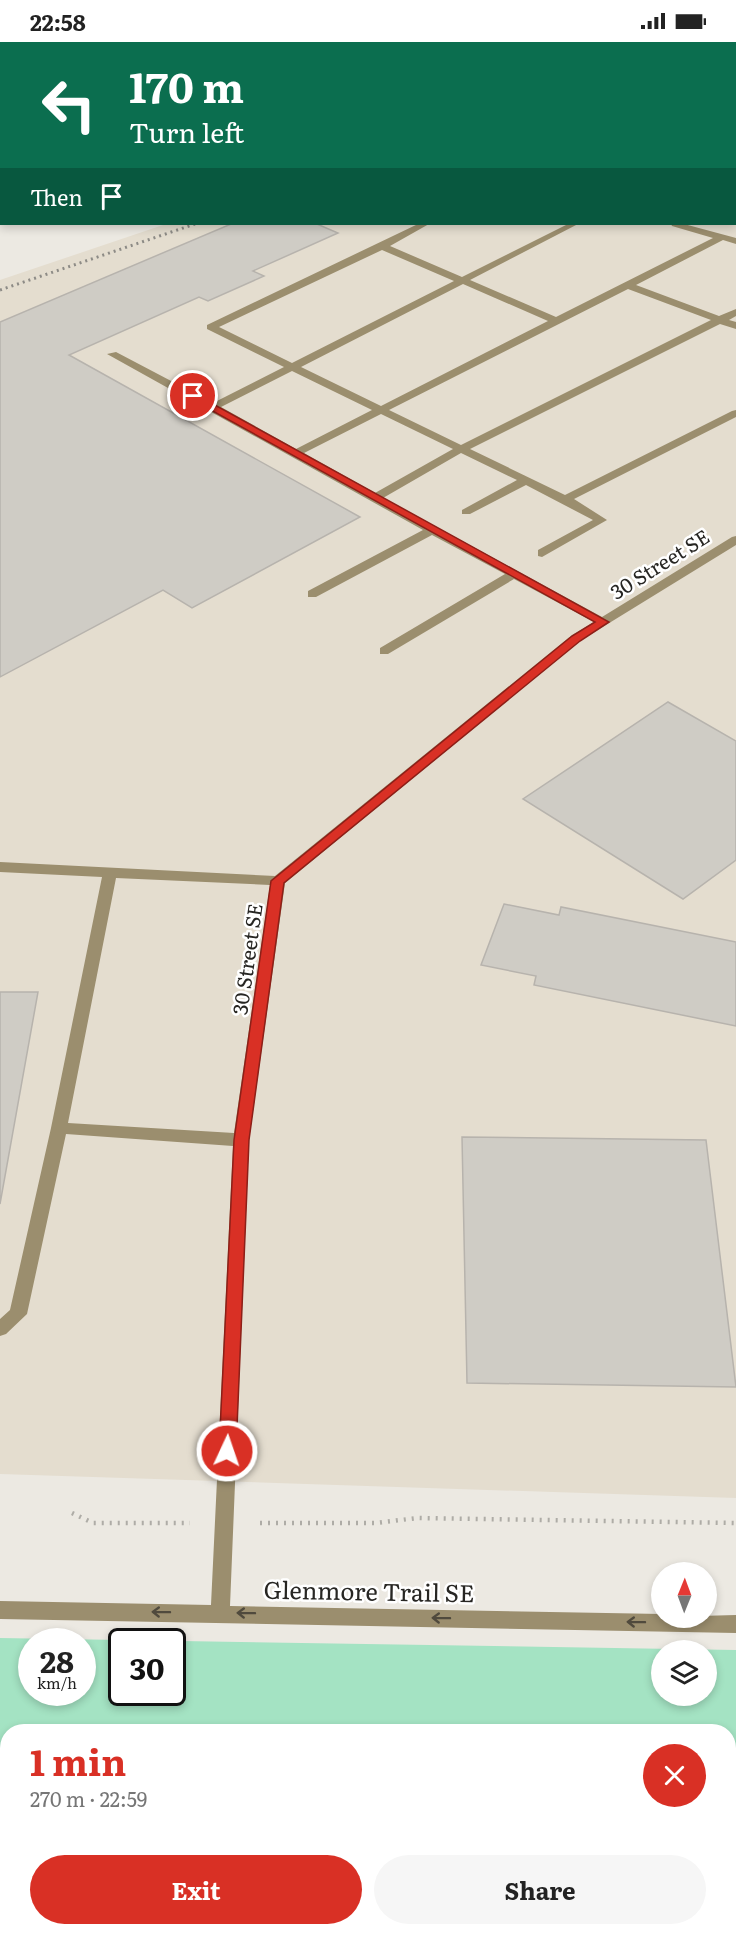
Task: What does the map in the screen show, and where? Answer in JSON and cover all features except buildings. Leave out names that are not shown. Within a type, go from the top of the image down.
[{"type":"street","points":[[422,225],[211,327],[295,365],[565,499],[601,520],[542,553]]},
{"type":"street","points":[[213,407],[572,225]]},
{"type":"street","points":[[679,225],[736,241]]},
{"type":"street","points":[[296,453],[722,237]]},
{"type":"street","points":[[382,246],[464,279],[556,321]]},
{"type":"street","points":[[627,285],[736,326]]},
{"type":"street","points":[[374,498],[461,449],[736,312]]},
{"type":"street","points":[[112,354],[213,407],[432,530],[603,622]]},
{"type":"street","points":[[565,499],[736,413]]},
{"type":"street","points":[[466,512],[526,480]]},
{"type":"street","points":[[312,594],[432,530]]},
{"type":"street","name":"30 Street SE","points":[[220,1613],[241,1140],[278,881],[576,638],[736,540]]},
{"type":"street","points":[[384,651],[514,574]]},
{"type":"street","points":[[0,867],[278,881]]},
{"type":"street","points":[[0,1329],[18,1314],[59,1128],[110,873]]},
{"type":"street","points":[[59,1128],[241,1140]]},
{"type":"street","name":"Glenmore Trail SE","points":[[0,1610],[736,1624]]},
{"type":"path","points":[[72,1513],[93,1523],[376,1523],[417,1518],[736,1523]]},
{"type":"shaded area","points":[[163,225],[736,225],[736,1498],[0,1474],[0,280]]},
{"type":"green space","points":[[0,1638],[18,1638],[18,1706],[96,1706],[96,1640],[108,1640],[108,1706],[186,1706],[186,1641],[651,1649],[651,1706],[717,1706],[717,1650],[736,1650],[736,1724],[0,1724]]},
{"type":"railway","points":[[0,290],[192,225]]},
{"type":"route","points":[[193,396],[374,498],[603,622],[576,638],[278,881],[241,1140],[227,1451]]}]
